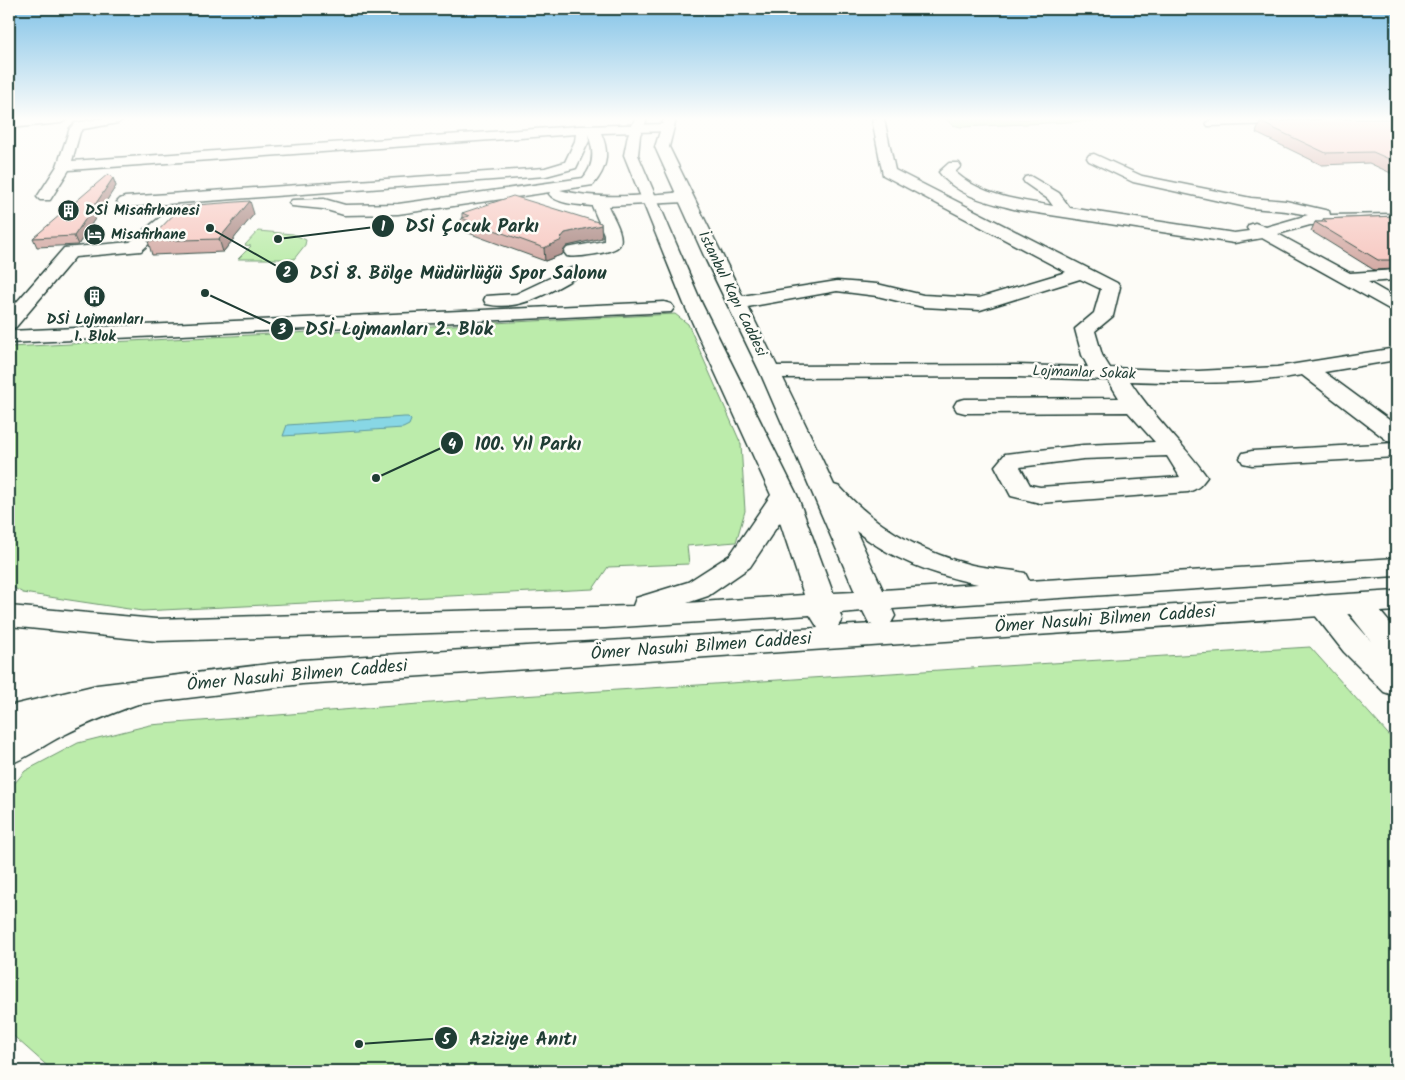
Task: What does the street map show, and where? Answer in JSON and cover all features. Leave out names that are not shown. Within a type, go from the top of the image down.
[{"type":"main road","points":[[45,198],[62,169]]},
{"type":"main road","points":[[429,181],[456,169]]},
{"type":"main road","points":[[125,202],[353,187],[546,172],[557,169]]},
{"type":"main road","points":[[9,327],[70,252],[135,247],[175,213],[298,203],[324,204],[344,210],[398,209],[588,182],[596,174],[598,169]]},
{"type":"main road","points":[[636,169],[693,304],[784,494],[821,604],[835,638]]},
{"type":"main road","name":"İstanbul Kapı Caddesi","points":[[672,169],[771,372],[813,469]]},
{"type":"main road","points":[[888,169],[888,172],[1111,287],[1103,316],[1084,329],[1092,355],[1174,449],[1194,477],[1188,484],[1118,490],[1040,494],[1020,491],[1007,466],[1014,459],[1083,452],[1174,449]]},
{"type":"main road","points":[[949,169],[946,172],[957,182],[986,198],[1018,205],[1234,238],[1256,229],[1289,226],[1309,220],[1396,218]]},
{"type":"main road","points":[[1117,169],[1138,180],[1251,202],[1313,210],[1334,220]]},
{"type":"main road","points":[[353,187],[396,170]]},
{"type":"main road","points":[[274,192],[311,177]]},
{"type":"main road","points":[[1030,180],[1054,196],[1064,211]]},
{"type":"main road","points":[[186,197],[233,181]]},
{"type":"main road","points":[[548,188],[554,194],[572,200],[598,201],[684,197]]},
{"type":"main road","points":[[573,252],[596,249],[612,244],[612,234],[598,201]]},
{"type":"main road","points":[[1289,226],[1306,236]]},
{"type":"main road","points":[[1256,229],[1350,278],[1396,305]]},
{"type":"main road","points":[[1341,256],[1375,276]]},
{"type":"main road","points":[[9,327],[520,299],[572,273]]},
{"type":"main road","points":[[736,303],[837,286],[877,290],[923,301],[980,304],[1081,273]]},
{"type":"main road","points":[[1350,278],[1396,276]]},
{"type":"main road","points":[[9,327],[664,308]]},
{"type":"main road","name":"Lojmanlar Sokak","points":[[771,372],[1108,373],[1198,376],[1277,373],[1396,354]]},
{"type":"main road","points":[[1304,368],[1393,430]]},
{"type":"main road","points":[[965,406],[1048,404],[1134,405]]},
{"type":"main road","points":[[1252,458],[1396,450]]},
{"type":"main road","points":[[813,469],[840,504],[870,530],[917,557],[966,573],[1066,587]]},
{"type":"main road","points":[[813,469],[887,634]]},
{"type":"main road","points":[[606,618],[698,589],[740,560],[784,494]]},
{"type":"main road","name":"Ömer Nasuhi Bilmen Caddesi","points":[[9,616],[156,630],[606,618],[1396,567]]},
{"type":"main road","name":"Ömer Nasuhi Bilmen Caddesi","points":[[9,719],[97,697],[302,672],[1396,601]]},
{"type":"main road","points":[[1356,604],[1394,644]]},
{"type":"main road","points":[[1322,605],[1355,644],[1396,684]]},
{"type":"main road","points":[[1355,644],[1394,644]]},
{"type":"main road","points":[[9,750],[18,743],[80,713],[131,693]]},
{"type":"green space","points":[[258,231],[293,234],[306,240],[305,245],[294,259],[238,259],[251,246],[245,245]]},
{"type":"green space","points":[[675,314],[688,324],[741,444],[745,511],[736,542],[687,546],[689,564],[608,567],[593,589],[142,611],[23,593],[9,585],[9,347]]},
{"type":"green space","points":[[1310,647],[1396,743],[1396,1071],[53,1071],[9,1032],[9,790],[25,771],[78,743],[150,725],[521,696]]},
{"type":"water","points":[[408,417],[411,420],[409,425],[403,428],[283,436],[287,425]]},
{"type":"building","points":[[108,174],[113,178],[74,236],[33,238]]},
{"type":"building","points":[[513,196],[601,223],[601,225],[565,233],[561,238],[562,240],[544,248],[461,218],[469,216],[462,213]]},
{"type":"building","points":[[250,201],[219,239],[148,241],[182,206]]},
{"type":"building","points":[[1396,216],[1396,260],[1378,260],[1315,222],[1327,222],[1323,219]]},
{"type":"place","name":"DSİ Misafirhanesi","points":[[69,211]]},
{"type":"place","name":"DSİ 8. Bölge Müdürlüğü Spor Salonu","points":[[210,228]]},
{"type":"place","name":"Misafirhane","points":[[95,235]]},
{"type":"place","name":"DSİ Çocuk Parkı","points":[[278,239]]},
{"type":"place","name":"DSİ Lojmanları 2. Blok","points":[[205,293]]},
{"type":"place","name":"DSİ Lojmanları 1. Blok","points":[[95,297]]},
{"type":"place","name":"100. Yıl Parkı","points":[[376,478]]},
{"type":"place","name":"Aziziye Anıtı","points":[[359,1044]]}]
